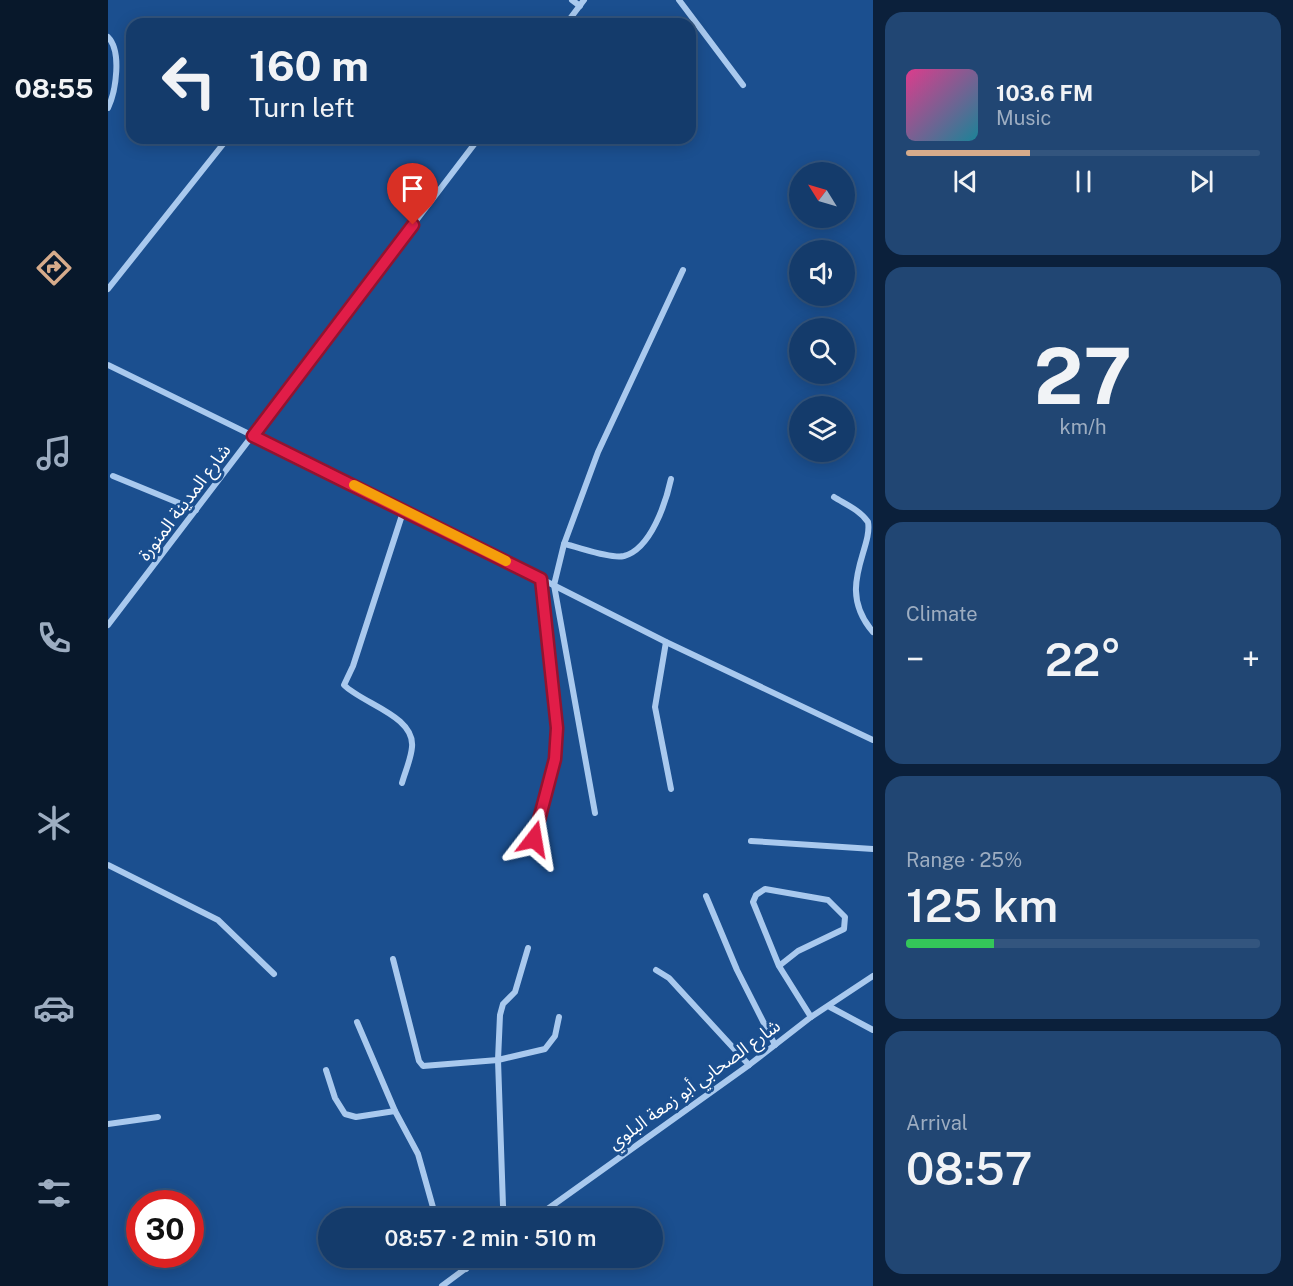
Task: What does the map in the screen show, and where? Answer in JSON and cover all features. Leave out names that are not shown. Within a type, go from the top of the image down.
[{"type":"street","points":[[571,18],[582,3],[572,0]]},
{"type":"street","points":[[679,0],[693,18]]},
{"type":"street","points":[[696,23],[743,85]]},
{"type":"street","points":[[108,37],[117,58],[108,108]]},
{"type":"street","points":[[108,289],[223,144]]},
{"type":"street","name":"شارع المدينة المنورة","points":[[108,625],[474,144]]},
{"type":"street","points":[[596,813],[554,585],[564,544],[598,452],[683,270]]},
{"type":"street","points":[[108,365],[404,509],[666,642],[873,740]]},
{"type":"street","points":[[113,476],[196,510]]},
{"type":"street","points":[[564,544],[618,556],[634,551],[649,535],[665,508],[671,479]]},
{"type":"street","points":[[834,497],[871,521],[869,552],[857,591],[862,620],[873,632]]},
{"type":"street","points":[[402,783],[412,747],[411,735],[405,723],[353,694],[344,685],[353,666],[404,509]]},
{"type":"street","points":[[534,839],[555,759],[556,735],[541,579]]},
{"type":"street","points":[[666,642],[655,707],[671,789]]},
{"type":"street","points":[[751,841],[873,849]]},
{"type":"street","points":[[108,865],[218,920],[274,974]]},
{"type":"street","points":[[780,966],[798,951],[844,929],[845,917],[828,900],[765,889],[756,895],[753,902],[780,966],[811,1017]]},
{"type":"street","points":[[706,896],[738,970],[775,1045]]},
{"type":"street","points":[[504,1208],[498,1060],[500,1015],[503,1004],[515,992],[528,948]]},
{"type":"street","points":[[393,959],[419,1061],[423,1066],[498,1060],[545,1049],[555,1036],[559,1017]]},
{"type":"street","points":[[656,969],[669,978],[749,1065]]},
{"type":"street","name":"شارع الصحابي أبو زمعة البلوي","points":[[549,1208],[749,1065],[811,1017],[830,1007],[873,976]]},
{"type":"street","points":[[830,1007],[873,1030]]},
{"type":"street","points":[[357,1022],[395,1112],[418,1154],[432,1208]]},
{"type":"street","points":[[326,1070],[335,1098],[345,1114],[357,1117],[395,1112]]},
{"type":"street","points":[[108,1124],[158,1117]]},
{"type":"street","points":[[441,1286],[465,1269]]},
{"type":"slow traffic","points":[[354,485],[506,561]]},
{"type":"route","points":[[413,225],[253,436],[541,579],[557,728],[555,759],[534,839]]}]
